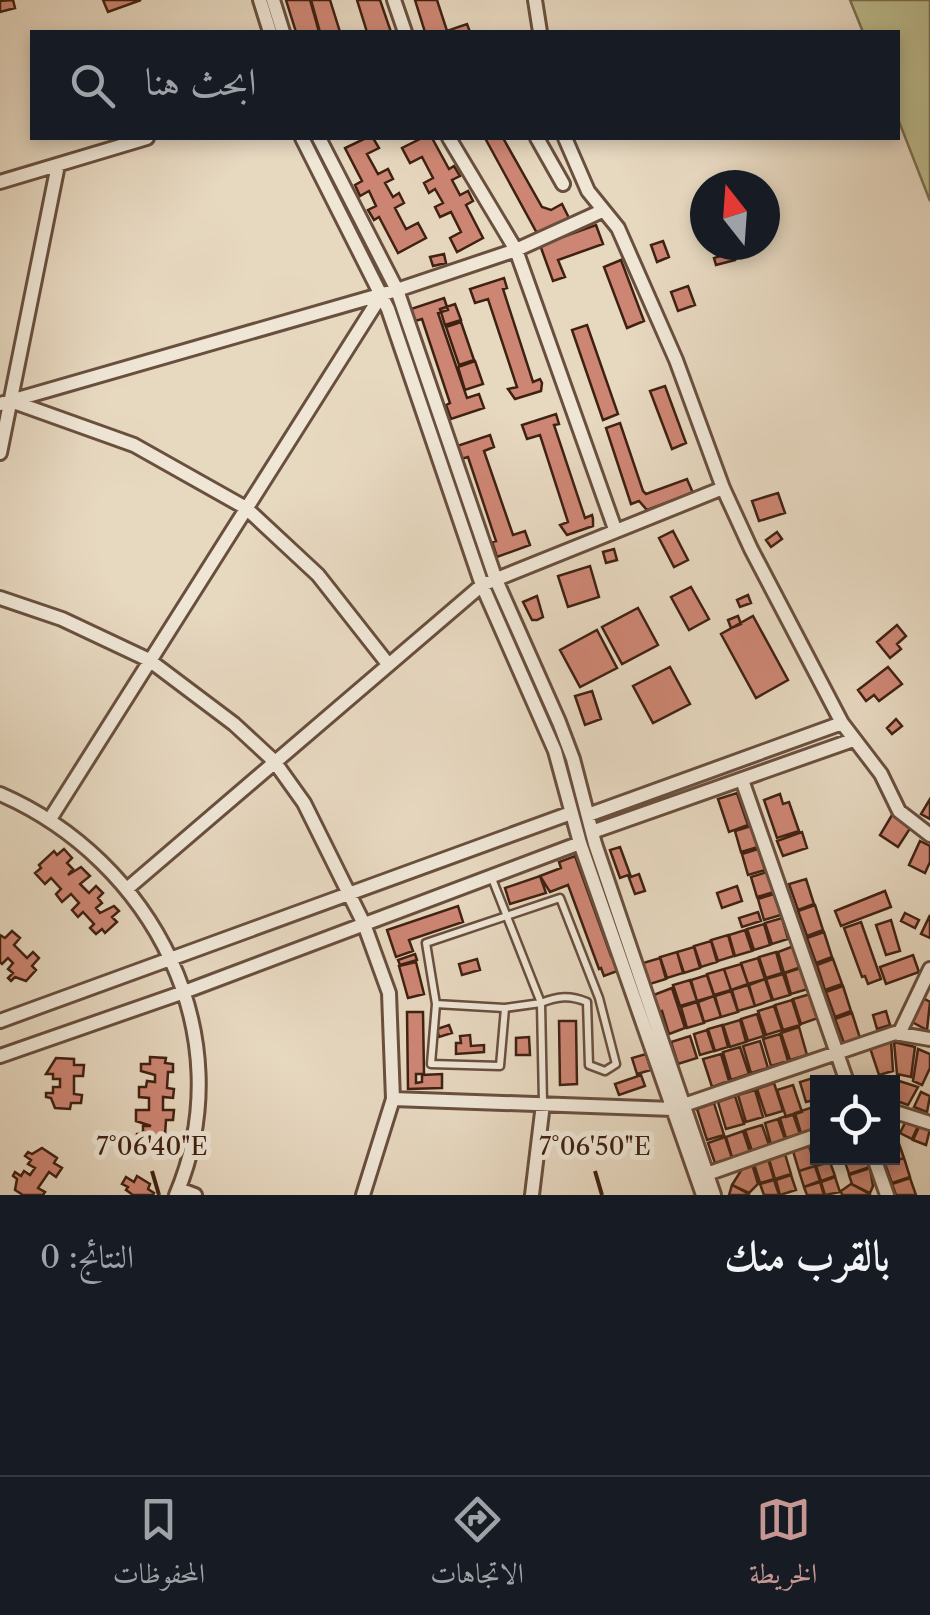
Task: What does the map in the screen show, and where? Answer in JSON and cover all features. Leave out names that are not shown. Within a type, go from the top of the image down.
[{"type":"street","points":[[260,0],[269,30]]},
{"type":"street","points":[[274,0],[283,30]]},
{"type":"street","points":[[394,0],[403,30]]},
{"type":"street","points":[[535,0],[540,30]]},
{"type":"street","points":[[0,182],[140,140]]},
{"type":"street","points":[[303,140],[382,294],[543,721],[580,843],[677,1107],[714,1195]]},
{"type":"street","points":[[320,140],[397,290],[489,582],[560,722],[703,1195]]},
{"type":"street","points":[[450,140],[516,250],[615,529]]},
{"type":"street","points":[[539,140],[562,184]]},
{"type":"street","points":[[566,140],[588,190],[618,228],[676,360],[722,488],[842,723],[881,774],[899,811],[930,834]]},
{"type":"street","points":[[0,453],[5,403],[58,164]]},
{"type":"street","points":[[5,403],[397,290],[516,250],[602,211]]},
{"type":"street","points":[[50,819],[382,294]]},
{"type":"street","points":[[5,403],[134,445],[246,508],[318,576],[388,664]]},
{"type":"street","points":[[128,888],[489,582],[722,488]]},
{"type":"street","points":[[0,598],[62,619],[149,660],[234,724],[274,762],[304,803],[364,924],[390,993],[394,1099],[362,1195]]},
{"type":"street","points":[[588,815],[842,723]]},
{"type":"street","points":[[592,832],[854,740]]},
{"type":"street","points":[[742,780],[844,1075]]},
{"type":"street","points":[[0,794],[50,819],[92,850],[128,888],[152,921],[170,957],[184,992],[194,1042],[197,1093],[192,1142],[177,1192],[195,1195]]},
{"type":"street","points":[[0,1020],[571,813]]},
{"type":"street","points":[[0,1056],[184,992],[580,843]]},
{"type":"street","points":[[900,1034],[930,969]]},
{"type":"street","points":[[394,1099],[677,1107],[900,1034],[930,1040]]},
{"type":"street","points":[[532,1195],[543,1104]]},
{"type":"street","points":[[900,1114],[930,1123]]},
{"type":"street","points":[[707,1174],[810,1137]]},
{"type":"street","points":[[876,1165],[887,1195]]},
{"type":"lane","points":[[491,876],[541,1003],[543,1104]]},
{"type":"lane","points":[[436,1004],[504,1008],[575,997],[587,1002],[590,1065],[605,1070],[616,1064],[600,998],[560,898],[426,943],[436,1004],[431,1064],[500,1066],[504,1008]]},
{"type":"green space","points":[[850,0],[930,0],[930,201],[900,124],[900,30],[862,30]]},
{"type":"building","points":[[13,0],[15,8],[0,12],[0,1]]},
{"type":"building","points":[[103,0],[141,0],[108,12]]},
{"type":"building","points":[[286,0],[310,0],[318,30],[295,30]]},
{"type":"building","points":[[311,0],[330,0],[339,30],[319,30]]},
{"type":"building","points":[[357,0],[380,0],[390,30],[366,30]]},
{"type":"building","points":[[415,0],[437,0],[447,30],[424,30]]},
{"type":"building","points":[[362,140],[374,140],[379,148],[367,154],[378,174],[388,169],[393,179],[385,183],[393,197],[399,193],[404,203],[395,208],[406,229],[418,223],[426,238],[398,253],[379,217],[374,220],[368,210],[376,206],[369,191],[360,196],[355,185],[362,181],[345,148]]},
{"type":"building","points":[[418,140],[433,140],[449,169],[454,166],[460,176],[452,180],[460,195],[468,191],[473,201],[466,205],[483,238],[457,252],[450,238],[461,232],[451,212],[440,217],[435,207],[443,203],[435,189],[429,193],[424,183],[433,178],[422,157],[410,163],[402,148]]},
{"type":"building","points":[[486,140],[504,140],[542,207],[551,210],[562,204],[569,218],[538,235]]},
{"type":"building","points":[[596,225],[603,244],[558,260],[565,277],[553,281],[540,245]]},
{"type":"building","points":[[663,241],[669,257],[657,262],[651,245]]},
{"type":"building","points":[[444,254],[446,263],[433,266],[430,257]]},
{"type":"building","points":[[621,260],[644,321],[627,328],[604,267]]},
{"type":"building","points":[[504,278],[507,288],[503,289],[533,382],[540,379],[542,383],[541,391],[515,399],[508,389],[517,387],[488,299],[475,303],[470,289]]},
{"type":"building","points":[[688,286],[695,305],[678,311],[671,292]]},
{"type":"building","points":[[444,298],[448,310],[438,313],[467,398],[479,394],[484,408],[451,419],[446,405],[450,403],[422,319],[415,321],[411,309]]},
{"type":"building","points":[[455,304],[461,320],[445,325],[440,309]]},
{"type":"building","points":[[461,322],[474,360],[459,365],[446,327]]},
{"type":"building","points":[[587,325],[618,414],[603,420],[572,330]]},
{"type":"building","points":[[475,361],[483,384],[465,390],[458,367]]},
{"type":"building","points":[[665,386],[686,443],[672,449],[650,391]]},
{"type":"building","points":[[556,414],[559,424],[554,425],[585,518],[592,515],[593,519],[593,526],[567,535],[560,525],[568,522],[540,435],[527,439],[522,425]]},
{"type":"building","points":[[620,423],[646,494],[687,479],[693,493],[647,510],[639,501],[631,504],[606,428]]},
{"type":"building","points":[[490,435],[494,447],[484,451],[513,535],[525,531],[530,545],[497,557],[492,542],[496,541],[468,457],[461,459],[457,446]]},
{"type":"building","points":[[778,493],[785,513],[759,521],[752,501]]},
{"type":"building","points":[[673,531],[688,560],[674,567],[659,538]]},
{"type":"building","points":[[777,532],[782,539],[771,547],[766,540]]},
{"type":"building","points":[[614,549],[617,560],[606,563],[603,552]]},
{"type":"building","points":[[590,566],[599,597],[568,607],[558,576]]},
{"type":"building","points":[[691,587],[709,619],[689,630],[671,597]]},
{"type":"building","points":[[748,595],[751,603],[740,607],[737,600]]},
{"type":"building","points":[[537,596],[543,617],[532,620],[523,602]]},
{"type":"building","points":[[638,608],[658,645],[622,664],[602,627]]},
{"type":"building","points":[[738,616],[741,624],[731,628],[728,620]]},
{"type":"building","points":[[753,616],[788,680],[756,698],[721,634]]},
{"type":"building","points":[[897,625],[906,636],[897,644],[901,649],[890,658],[877,642]]},
{"type":"building","points":[[597,630],[617,668],[580,687],[560,650]]},
{"type":"building","points":[[670,667],[690,704],[653,723],[633,686]]},
{"type":"building","points":[[888,667],[902,684],[879,701],[874,695],[866,701],[858,690]]},
{"type":"building","points":[[592,691],[601,719],[585,725],[575,696]]},
{"type":"building","points":[[896,719],[902,726],[892,734],[887,728]]},
{"type":"building","points":[[737,793],[748,825],[729,832],[718,799]]},
{"type":"building","points":[[780,794],[783,804],[789,802],[799,831],[777,838],[764,800]]},
{"type":"building","points":[[930,799],[930,819],[921,814]]},
{"type":"building","points":[[892,815],[911,827],[898,847],[880,835]]},
{"type":"building","points":[[751,826],[758,847],[741,852],[735,831]]},
{"type":"building","points":[[802,832],[807,848],[783,856],[777,841]]},
{"type":"building","points":[[920,841],[930,846],[925,873],[909,865]]},
{"type":"building","points":[[620,847],[631,877],[639,874],[645,891],[635,894],[628,875],[620,878],[610,850]]},
{"type":"building","points":[[64,849],[72,858],[67,863],[73,869],[68,875],[81,867],[90,876],[80,884],[89,893],[96,886],[103,893],[98,898],[102,903],[96,908],[100,913],[114,906],[119,911],[112,917],[117,922],[105,933],[102,929],[96,934],[90,928],[94,924],[83,912],[78,917],[72,910],[79,903],[71,894],[62,902],[56,894],[61,889],[51,878],[45,884],[35,873],[54,851],[57,855]]},
{"type":"building","points":[[758,849],[765,870],[748,875],[742,854]]},
{"type":"building","points":[[575,856],[611,956],[614,955],[620,970],[604,976],[568,885],[550,892],[540,876],[561,868],[559,862]]},
{"type":"building","points":[[767,872],[774,892],[757,897],[751,877]]},
{"type":"building","points":[[540,876],[546,893],[510,904],[505,888]]},
{"type":"building","points":[[806,879],[814,904],[798,910],[789,884]]},
{"type":"building","points":[[737,886],[742,901],[722,908],[717,893]]},
{"type":"building","points":[[885,891],[891,907],[841,926],[835,911]]},
{"type":"building","points":[[774,894],[781,915],[764,920],[758,899]]},
{"type":"building","points":[[815,905],[823,930],[807,936],[798,911]]},
{"type":"building","points":[[458,906],[463,922],[409,940],[413,951],[396,957],[387,930]]},
{"type":"building","points":[[758,912],[761,921],[742,927],[739,918]]},
{"type":"building","points":[[905,913],[919,920],[915,928],[901,921]]},
{"type":"building","points":[[930,915],[930,938],[921,934]]},
{"type":"building","points":[[782,918],[788,939],[772,944],[765,923]]},
{"type":"building","points":[[891,920],[900,951],[886,955],[876,925]]},
{"type":"building","points":[[861,922],[881,979],[868,984],[844,928]]},
{"type":"building","points":[[764,924],[770,945],[754,950],[747,929]]},
{"type":"building","points":[[745,930],[752,951],[735,956],[729,935]]},
{"type":"building","points":[[12,931],[20,938],[14,945],[27,958],[33,952],[39,958],[32,966],[36,970],[26,981],[15,977],[11,981],[8,978],[13,973],[8,969],[13,963],[8,958],[0,962],[0,935],[5,938]]},
{"type":"building","points":[[824,932],[832,957],[816,963],[807,938]]},
{"type":"building","points":[[728,935],[734,956],[718,961],[711,940]]},
{"type":"building","points":[[711,941],[717,962],[701,967],[694,946]]},
{"type":"building","points":[[794,946],[801,967],[784,973],[778,952]]},
{"type":"building","points":[[694,947],[700,968],[684,973],[677,952]]},
{"type":"building","points":[[677,952],[683,973],[667,978],[660,957]]},
{"type":"building","points":[[776,952],[782,973],[766,978],[759,957]]},
{"type":"building","points":[[415,954],[417,960],[400,965],[398,960]]},
{"type":"building","points":[[913,955],[919,972],[886,984],[880,967]]},
{"type":"building","points":[[660,958],[666,979],[650,984],[643,963]]},
{"type":"building","points":[[758,958],[765,979],[748,984],[741,963]]},
{"type":"building","points":[[477,959],[480,970],[462,975],[459,964]]},
{"type":"building","points":[[833,959],[842,984],[825,990],[817,965]]},
{"type":"building","points":[[416,962],[424,994],[408,998],[399,966]]},
{"type":"building","points":[[741,964],[748,984],[731,990],[724,969]]},
{"type":"building","points":[[801,968],[808,989],[791,994],[785,973]]},
{"type":"building","points":[[724,969],[731,990],[714,995],[707,974]]},
{"type":"building","points":[[783,974],[790,995],[773,1000],[766,979]]},
{"type":"building","points":[[707,975],[714,996],[697,1001],[691,980]]},
{"type":"building","points":[[765,979],[772,1000],[755,1006],[749,985]]},
{"type":"building","points":[[690,980],[697,1001],[680,1006],[673,985]]},
{"type":"building","points":[[748,985],[755,1006],[738,1011],[732,990]]},
{"type":"building","points":[[843,986],[851,1011],[835,1017],[826,992]]},
{"type":"building","points":[[672,988],[685,1028],[669,1034],[653,998]]},
{"type":"building","points":[[731,991],[738,1012],[721,1017],[715,996]]},
{"type":"building","points":[[810,994],[818,1018],[801,1024],[793,999]]},
{"type":"building","points":[[714,996],[721,1017],[704,1022],[698,1002]]},
{"type":"building","points":[[923,998],[930,1002],[927,1030],[912,1022]]},
{"type":"building","points":[[792,1000],[800,1025],[783,1030],[775,1005]]},
{"type":"building","points":[[697,1002],[704,1023],[687,1028],[681,1007]]},
{"type":"building","points":[[774,1006],[782,1030],[766,1035],[758,1011]]},
{"type":"building","points":[[886,1011],[890,1025],[877,1029],[873,1015]]},
{"type":"building","points":[[407,1012],[423,1012],[424,1074],[416,1074],[416,1083],[422,1082],[422,1075],[442,1074],[442,1088],[408,1089]]},
{"type":"building","points":[[852,1013],[860,1038],[844,1043],[835,1019]]},
{"type":"building","points":[[757,1014],[764,1036],[748,1041],[741,1019]]},
{"type":"building","points":[[740,1020],[746,1042],[730,1047],[723,1025]]},
{"type":"building","points":[[559,1021],[576,1021],[577,1084],[560,1085]]},
{"type":"building","points":[[449,1025],[452,1033],[439,1037],[437,1029]]},
{"type":"building","points":[[722,1025],[728,1047],[715,1051],[708,1029]]},
{"type":"building","points":[[799,1027],[807,1055],[790,1060],[781,1033]]},
{"type":"building","points":[[707,1030],[714,1051],[700,1055],[694,1034]]},
{"type":"building","points":[[780,1034],[788,1061],[771,1066],[763,1039]]},
{"type":"building","points":[[470,1035],[471,1046],[484,1045],[484,1052],[456,1054],[460,1036]]},
{"type":"building","points":[[690,1036],[697,1058],[678,1064],[671,1042]]},
{"type":"building","points":[[529,1037],[530,1055],[516,1055],[516,1038]]},
{"type":"building","points":[[760,1041],[768,1068],[751,1073],[743,1046]]},
{"type":"building","points":[[891,1041],[893,1071],[879,1075],[870,1048]]},
{"type":"building","points":[[894,1042],[915,1047],[911,1077],[897,1074]]},
{"type":"building","points":[[740,1047],[749,1074],[731,1080],[723,1052]]},
{"type":"building","points":[[918,1049],[930,1054],[930,1068],[922,1085],[913,1081]]},
{"type":"building","points":[[646,1054],[651,1070],[637,1074],[632,1058]]},
{"type":"building","points":[[721,1054],[729,1081],[712,1087],[703,1059]]},
{"type":"building","points":[[150,1057],[166,1058],[165,1063],[173,1064],[167,1088],[174,1089],[173,1098],[163,1097],[163,1110],[174,1110],[173,1120],[166,1120],[165,1135],[174,1135],[173,1149],[165,1149],[165,1153],[144,1152],[144,1147],[136,1147],[137,1134],[143,1134],[143,1126],[151,1126],[136,1121],[136,1110],[149,1110],[149,1098],[139,1097],[139,1087],[146,1087],[147,1081],[155,1082],[155,1075],[141,1071],[141,1064],[150,1064]]},
{"type":"building","points":[[56,1058],[74,1059],[74,1065],[84,1065],[83,1076],[74,1076],[74,1094],[82,1095],[81,1103],[71,1103],[70,1109],[55,1108],[51,1098],[46,1097],[46,1093],[53,1093],[53,1087],[60,1087],[60,1079],[46,1074]]},
{"type":"building","points":[[641,1075],[645,1086],[619,1095],[615,1084]]},
{"type":"building","points":[[810,1079],[810,1101],[806,1102],[800,1082]]},
{"type":"building","points":[[900,1081],[918,1087],[908,1105],[900,1102]]},
{"type":"building","points":[[774,1083],[783,1111],[766,1116],[757,1089]]},
{"type":"building","points":[[793,1085],[802,1112],[786,1117],[777,1090]]},
{"type":"building","points":[[755,1090],[763,1117],[746,1122],[738,1095]]},
{"type":"building","points":[[921,1092],[930,1096],[927,1112],[914,1107]]},
{"type":"building","points":[[735,1096],[744,1124],[726,1129],[718,1102]]},
{"type":"building","points":[[714,1103],[724,1135],[707,1140],[697,1109]]},
{"type":"building","points":[[810,1108],[810,1130],[801,1133],[795,1113]]},
{"type":"building","points":[[793,1114],[800,1134],[786,1138],[780,1118]]},
{"type":"building","points":[[778,1119],[785,1139],[771,1144],[765,1123]]},
{"type":"building","points":[[907,1119],[919,1124],[912,1139],[900,1133]]},
{"type":"building","points":[[762,1125],[769,1145],[752,1151],[745,1130]]},
{"type":"building","points":[[920,1125],[930,1129],[926,1145],[913,1140]]},
{"type":"building","points":[[743,1131],[750,1152],[732,1157],[726,1137]]},
{"type":"building","points":[[725,1137],[732,1158],[715,1163],[708,1143]]},
{"type":"building","points":[[809,1146],[810,1165],[815,1166],[799,1171],[793,1151]]},
{"type":"building","points":[[42,1148],[57,1158],[54,1163],[62,1168],[56,1177],[49,1172],[38,1188],[45,1192],[43,1195],[23,1195],[15,1190],[17,1179],[13,1176],[15,1172],[21,1176],[24,1171],[30,1175],[35,1168],[25,1156]]},
{"type":"building","points":[[785,1154],[791,1174],[775,1179],[769,1159]]},
{"type":"building","points":[[904,1158],[910,1177],[892,1183],[885,1165],[900,1165]]},
{"type":"building","points":[[768,1159],[774,1179],[760,1183],[754,1164]]},
{"type":"building","points":[[752,1164],[758,1184],[749,1193],[732,1185],[742,1169]]},
{"type":"building","points":[[831,1165],[835,1176],[821,1181],[816,1166]]},
{"type":"building","points":[[846,1165],[870,1167],[849,1174]]},
{"type":"building","points":[[815,1166],[820,1181],[804,1187],[799,1171]]},
{"type":"building","points":[[870,1168],[870,1193],[852,1184],[849,1175]]},
{"type":"building","points":[[791,1175],[796,1190],[780,1195],[776,1180]]},
{"type":"building","points":[[137,1176],[150,1184],[148,1189],[153,1195],[133,1195],[126,1190],[128,1187],[122,1184],[126,1177],[134,1182]]},
{"type":"building","points":[[835,1177],[840,1192],[825,1195],[821,1182]]},
{"type":"building","points":[[910,1178],[916,1195],[896,1195],[892,1184]]},
{"type":"building","points":[[774,1180],[779,1195],[764,1195],[760,1184]]},
{"type":"building","points":[[820,1182],[824,1195],[807,1195],[804,1187]]},
{"type":"building","points":[[851,1184],[870,1195],[842,1195],[841,1191]]},
{"type":"building","points":[[732,1185],[749,1194],[749,1195],[729,1195]]}]
